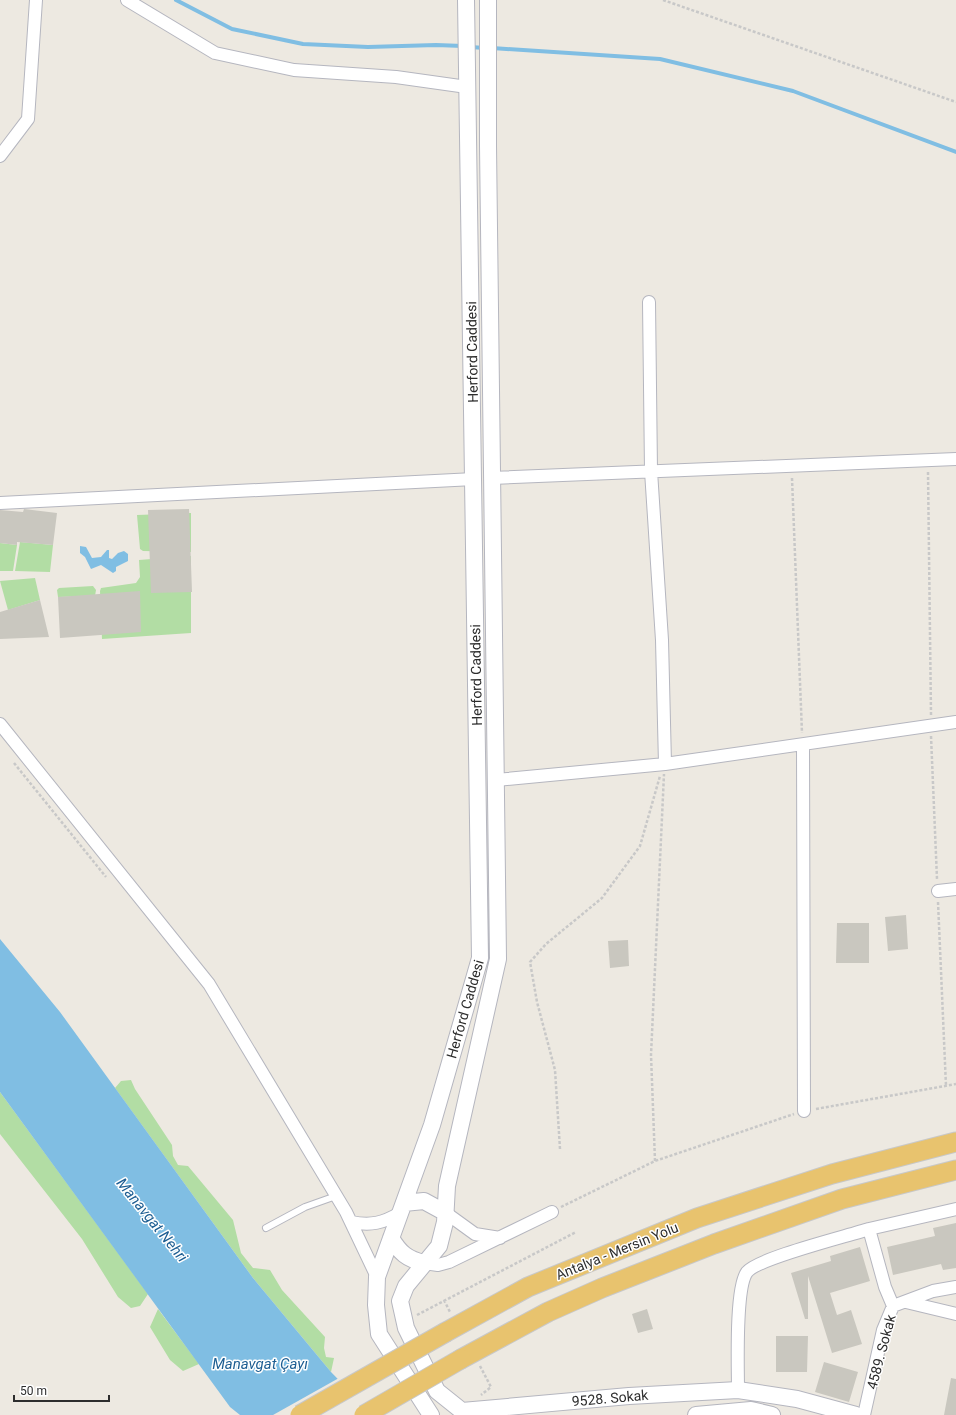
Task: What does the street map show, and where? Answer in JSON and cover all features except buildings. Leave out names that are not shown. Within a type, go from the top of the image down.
[{"type":"highway","name":"Antalya - Mersin Yolu","points":[[300,1415],[528,1287],[697,1218],[832,1174],[956,1142]]},
{"type":"highway","name":"Antalya - Mersin Yolu","points":[[364,1415],[548,1312],[595,1291],[714,1244],[842,1199],[956,1170]]},
{"type":"main road","name":"Herford Caddesi","points":[[406,1328],[400,1301],[406,1286],[439,1246],[445,1222],[447,1186],[498,959],[488,0]]},
{"type":"main road","name":"Herford Caddesi","points":[[431,1415],[379,1334],[376,1305],[377,1277],[432,1125],[480,958],[466,7]]},
{"type":"main road","points":[[402,1208],[424,1201],[446,1213]]},
{"type":"main road","points":[[391,1238],[399,1251],[407,1258],[424,1263]]},
{"type":"main road","points":[[406,1328],[437,1391],[462,1411]]},
{"type":"main road","name":"9528. Sokak","points":[[462,1411],[738,1390],[797,1399],[856,1415]]},
{"type":"main road","points":[[696,1415],[748,1412],[772,1415]]},
{"type":"street","points":[[0,156],[28,119],[36,0]]},
{"type":"street","points":[[127,0],[215,53],[294,70],[396,77],[467,85]]},
{"type":"street","points":[[648,302],[652,471],[662,640],[664,764]]},
{"type":"street","points":[[492,478],[956,459]]},
{"type":"street","points":[[0,503],[474,479]]},
{"type":"street","points":[[496,780],[664,764],[956,722]]},
{"type":"street","points":[[0,724],[209,984],[351,1222],[377,1277]]},
{"type":"street","points":[[803,745],[804,1111]]},
{"type":"street","points":[[938,891],[956,889]]},
{"type":"street","points":[[351,1222],[361,1224],[378,1224],[385,1222],[402,1208]]},
{"type":"street","points":[[738,1390],[737,1333],[742,1282],[747,1272],[757,1265],[807,1247],[956,1209]]},
{"type":"street","points":[[424,1263],[438,1265],[449,1262],[552,1212]]},
{"type":"street","points":[[446,1213],[475,1234],[500,1238]]},
{"type":"street","points":[[870,1230],[884,1287],[893,1306]]},
{"type":"street","name":"4589. Sokak","points":[[864,1415],[883,1330],[893,1306],[940,1290],[956,1287]]},
{"type":"street","points":[[940,1290],[944,1311]]},
{"type":"street","points":[[906,1302],[956,1314]]},
{"type":"lane","points":[[266,1228],[305,1207],[336,1196]]},
{"type":"path","points":[[663,0],[956,102]]},
{"type":"path","points":[[928,460],[931,725],[946,1086]]},
{"type":"path","points":[[792,465],[803,745]]},
{"type":"path","points":[[10,757],[63,826],[108,880]]},
{"type":"path","points":[[560,1149],[555,1070],[538,1002],[530,962],[546,944],[602,898],[640,846],[654,792],[664,764]]},
{"type":"path","points":[[655,1161],[651,1055],[664,764]]},
{"type":"path","points":[[552,1212],[655,1161],[804,1111],[956,1084]]},
{"type":"path","points":[[406,1328],[416,1316],[576,1232]]},
{"type":"path","points":[[462,1411],[491,1387],[467,1356]]},
{"type":"green space","points":[[191,513],[191,552],[143,551],[140,549],[137,515]]},
{"type":"green space","points":[[20,542],[53,545],[50,572],[15,571]]},
{"type":"green space","points":[[0,543],[17,545],[13,571],[0,571]]},
{"type":"green space","points":[[191,556],[191,633],[102,639],[101,588],[136,583],[140,577],[139,560]]},
{"type":"green space","points":[[35,578],[40,600],[8,610],[0,581]]},
{"type":"green space","points":[[93,586],[96,590],[95,596],[58,597],[57,590],[59,588]]},
{"type":"green space","points":[[131,1080],[135,1089],[172,1145],[173,1156],[178,1165],[188,1166],[233,1220],[241,1253],[253,1268],[270,1270],[282,1290],[325,1337],[324,1348],[326,1357],[334,1358],[331,1372],[253,1278],[115,1088],[121,1081]]},
{"type":"green space","points":[[0,1092],[148,1294],[140,1306],[131,1308],[118,1297],[82,1239],[0,1134]]},
{"type":"green space","points":[[158,1309],[199,1364],[183,1371],[170,1360],[150,1327]]},
{"type":"water","points":[[80,546],[86,547],[92,558],[101,557],[107,550],[109,550],[109,558],[112,559],[118,553],[124,551],[128,554],[128,561],[116,567],[116,571],[113,573],[101,565],[91,569],[85,557],[80,553]]},
{"type":"water","name":"Manavgat Çayı","points":[[0,939],[60,1012],[253,1278],[331,1372],[373,1415],[240,1415],[230,1407],[0,1092]]},
{"type":"pier","points":[[339,1378],[375,1415],[273,1415]]},
{"type":"waterway","points":[[176,0],[232,29],[303,44],[368,47],[436,45],[463,46]]},
{"type":"waterway","points":[[470,47],[485,48]]},
{"type":"waterway","points":[[492,48],[660,59],[793,91],[956,152]]},
{"type":"water label","name":"Manavgat Nehri","points":[[152,1220]]}]
